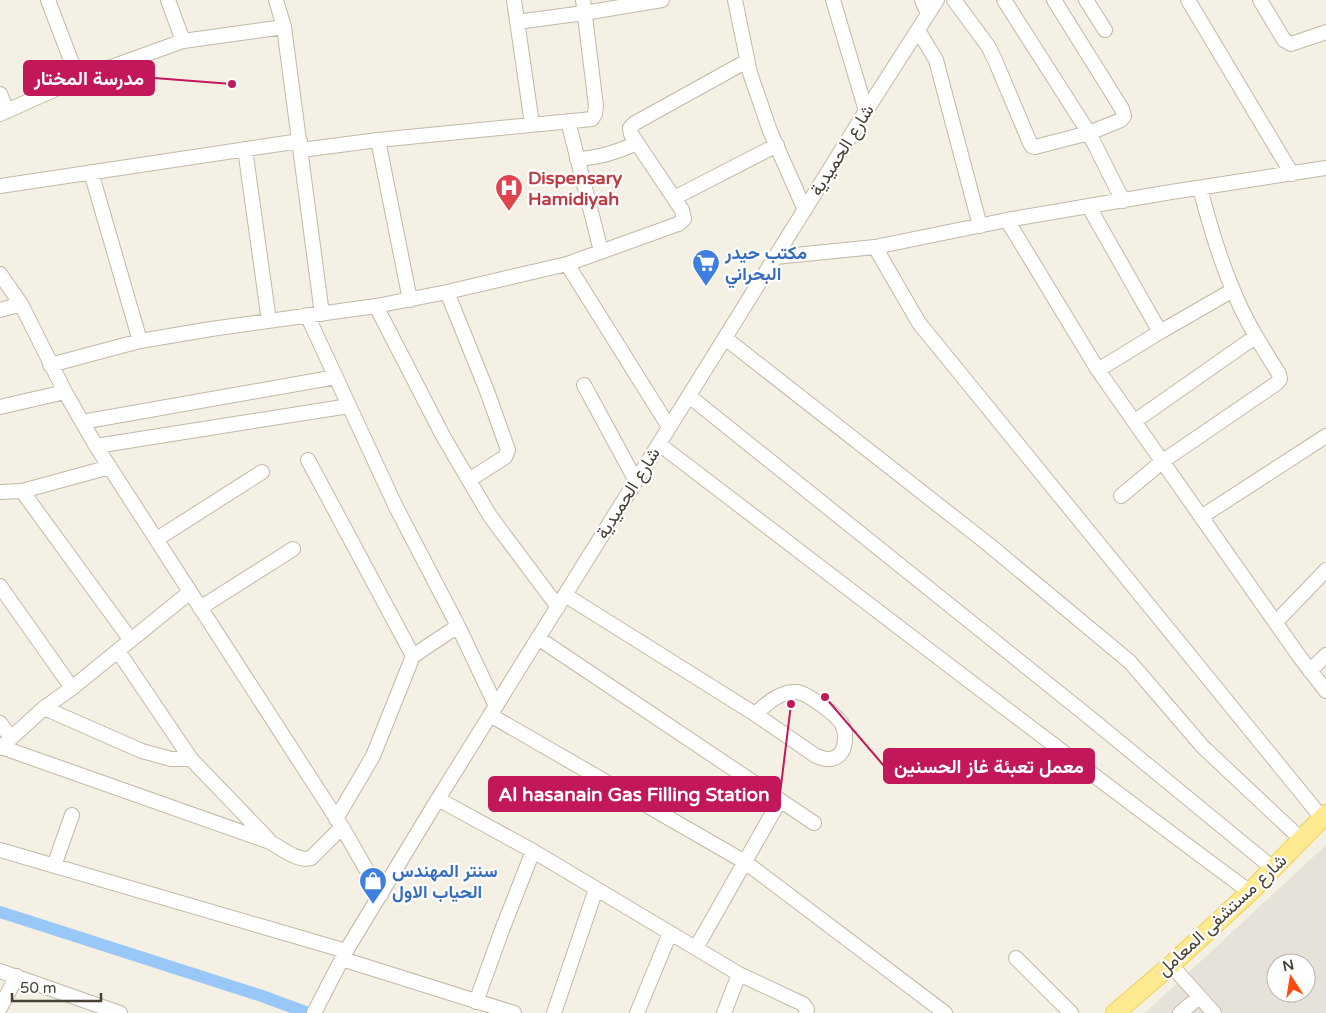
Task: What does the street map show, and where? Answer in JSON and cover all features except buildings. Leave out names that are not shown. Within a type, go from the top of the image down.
[{"type":"main road","name":"شارع مستشفى المعامل","points":[[1115,1013],[1171,965],[1250,892],[1324,816]]},
{"type":"street","points":[[48,0],[78,80]]},
{"type":"street","points":[[168,0],[183,41]]},
{"type":"street","points":[[276,0],[284,27],[322,314]]},
{"type":"street","points":[[514,0],[532,124]]},
{"type":"street","points":[[517,22],[584,6],[662,0]]},
{"type":"street","points":[[735,0],[747,61],[767,123],[805,210]]},
{"type":"street","points":[[833,0],[866,111]]},
{"type":"street","points":[[922,0],[928,14]]},
{"type":"street","name":"شارع الحميدية","points":[[314,1013],[344,955],[438,799],[937,0]]},
{"type":"street","points":[[954,0],[996,60],[1032,146],[1035,147],[1089,133],[1121,120],[1124,116],[1122,109],[1054,0]]},
{"type":"street","points":[[1004,0],[1089,133],[1123,201]]},
{"type":"street","points":[[1086,0],[1105,30]]},
{"type":"street","points":[[1188,0],[1292,174]]},
{"type":"street","points":[[1260,0],[1284,40],[1291,44],[1326,32]]},
{"type":"street","points":[[0,186],[244,149],[378,140],[592,119],[596,106],[584,6]]},
{"type":"street","points":[[0,94],[3,112],[78,80],[183,41],[284,27]]},
{"type":"street","points":[[918,30],[936,60],[980,226]]},
{"type":"street","points":[[50,365],[140,341],[376,306],[447,292],[567,264],[678,224],[684,219],[682,210],[631,134],[630,128],[635,123],[747,61]]},
{"type":"street","points":[[568,121],[602,251]]},
{"type":"street","points":[[378,140],[410,300]]},
{"type":"street","points":[[578,159],[609,154],[637,143]]},
{"type":"street","points":[[674,198],[777,145]]},
{"type":"street","points":[[244,149],[269,321]]},
{"type":"street","points":[[775,257],[875,247],[1007,220],[1326,168]]},
{"type":"street","points":[[91,172],[140,341]]},
{"type":"street","points":[[1121,496],[1163,461],[1277,383],[1280,379],[1279,374],[1255,336],[1233,290],[1215,242],[1200,188]]},
{"type":"street","points":[[1089,207],[1160,332]]},
{"type":"street","points":[[1007,220],[1098,370],[1201,518],[1326,691]]},
{"type":"street","points":[[875,247],[919,322],[1324,816]]},
{"type":"street","points":[[567,264],[669,427]]},
{"type":"street","points":[[0,274],[21,304],[50,365],[96,446],[339,823],[381,895]]},
{"type":"street","points":[[1098,370],[1233,290]]},
{"type":"street","points":[[447,292],[487,391],[508,450],[506,457],[469,480]]},
{"type":"street","points":[[0,310],[21,304]]},
{"type":"street","points":[[376,306],[443,436],[490,516],[561,601],[755,714],[816,756],[827,759],[834,757],[842,752],[845,745],[845,732],[838,718],[799,692],[776,697],[755,714]]},
{"type":"street","points":[[307,315],[396,507],[458,626],[493,710],[745,862],[945,1013]]},
{"type":"street","points":[[1135,422],[1255,336]]},
{"type":"street","points":[[725,338],[988,544],[1130,662],[1203,748],[1302,840]]},
{"type":"street","points":[[82,422],[336,377]]},
{"type":"street","points":[[584,385],[636,481]]},
{"type":"street","points":[[0,407],[65,392]]},
{"type":"street","points":[[689,396],[1097,723],[1274,869]]},
{"type":"street","points":[[96,446],[349,406]]},
{"type":"street","points":[[1201,518],[1326,436]]},
{"type":"street","points":[[659,444],[1072,761],[1250,892]]},
{"type":"street","points":[[308,460],[413,656]]},
{"type":"street","points":[[0,493],[22,491],[110,467]]},
{"type":"street","points":[[157,539],[262,472]]},
{"type":"street","points":[[22,491],[130,639]]},
{"type":"street","points":[[200,608],[293,550]]},
{"type":"street","points":[[1276,622],[1326,570]]},
{"type":"street","points":[[0,586],[72,688]]},
{"type":"street","points":[[4,744],[44,708],[72,688],[190,592]]},
{"type":"street","points":[[4,744],[270,842],[299,858],[307,859],[321,850],[339,823],[373,756],[413,656],[458,626]]},
{"type":"street","points":[[538,638],[814,823]]},
{"type":"street","points":[[118,650],[191,759],[270,842]]},
{"type":"street","points":[[1310,671],[1326,655]]},
{"type":"street","points":[[44,708],[142,751],[171,759],[191,759]]},
{"type":"street","points":[[0,723],[4,744]]},
{"type":"street","points":[[438,799],[533,851],[739,974],[803,1004],[807,1009],[806,1013]]},
{"type":"street","points":[[696,948],[780,800]]},
{"type":"street","points":[[54,866],[72,815]]},
{"type":"street","points":[[0,850],[344,955],[476,1002],[514,1013]]},
{"type":"street","points":[[476,1002],[533,851]]},
{"type":"street","points":[[554,1013],[596,889]]},
{"type":"street","points":[[637,1013],[670,933]]},
{"type":"street","points":[[1016,958],[1071,1013]]},
{"type":"street","points":[[1171,965],[1214,1013]]},
{"type":"street","points":[[0,971],[120,1013]]},
{"type":"street","points":[[724,1013],[739,974]]},
{"type":"street","points":[[0,1008],[17,976]]},
{"type":"street","points":[[1180,1013],[1199,997]]},
{"type":"shaded area","points":[[1326,845],[1326,1013],[1145,1013]]},
{"type":"waterway","points":[[0,912],[262,996],[308,1013]]},
{"type":"place","name":"مدرسة المختار","points":[[232,84]]},
{"type":"place","name":"Dispensary Hamidiyah","points":[[509,212]]},
{"type":"place","name":"مكتب حيدر البحراني","points":[[706,287]]},
{"type":"place","name":"معمل تعبئة غاز الحسنين","points":[[825,697]]},
{"type":"place","name":"Al hasanain Gas Filling Station","points":[[791,704]]},
{"type":"place","name":"سنتر المهندس الحياب الاول","points":[[373,905]]}]
